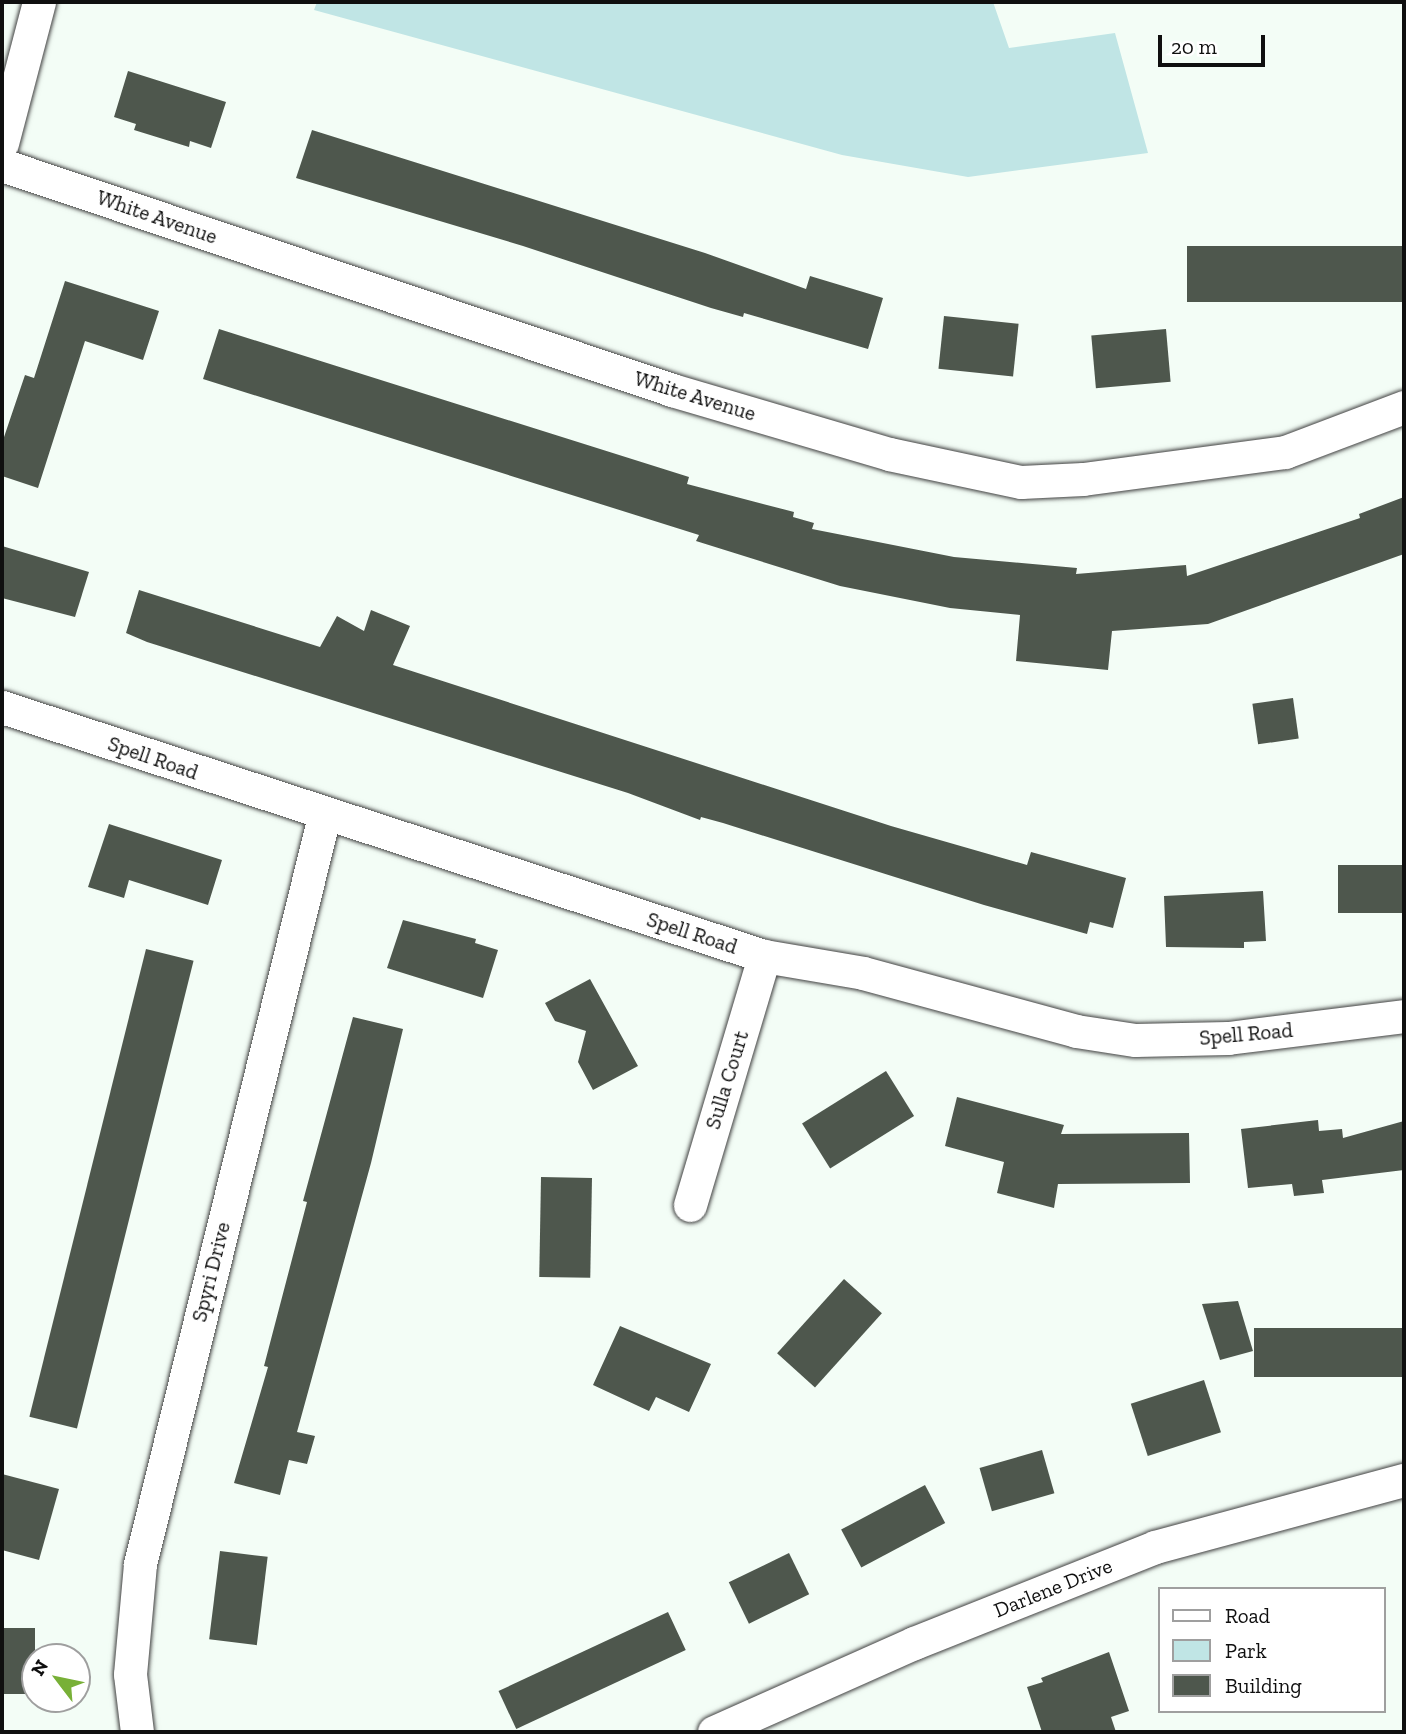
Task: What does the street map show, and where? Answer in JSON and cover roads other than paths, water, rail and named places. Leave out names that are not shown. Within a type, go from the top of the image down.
[{"type":"street","points":[[2,143],[39,2]]},
{"type":"street","name":"White Avenue","points":[[2,165],[672,390],[889,454],[1021,482],[1083,480],[1285,452],[1404,407]]},
{"type":"street","name":"Spell Road","points":[[2,707],[324,816],[764,956],[863,973],[1076,1031],[1135,1040],[1227,1038],[1404,1016]]},
{"type":"street","name":"Spyri Drive","points":[[137,1732],[130,1674],[140,1564],[324,816]]},
{"type":"street","name":"Sulla Court","points":[[690,1205],[764,956]]},
{"type":"street","name":"Darlene Drive","points":[[714,1732],[914,1643],[1155,1547],[1404,1480]]}]
